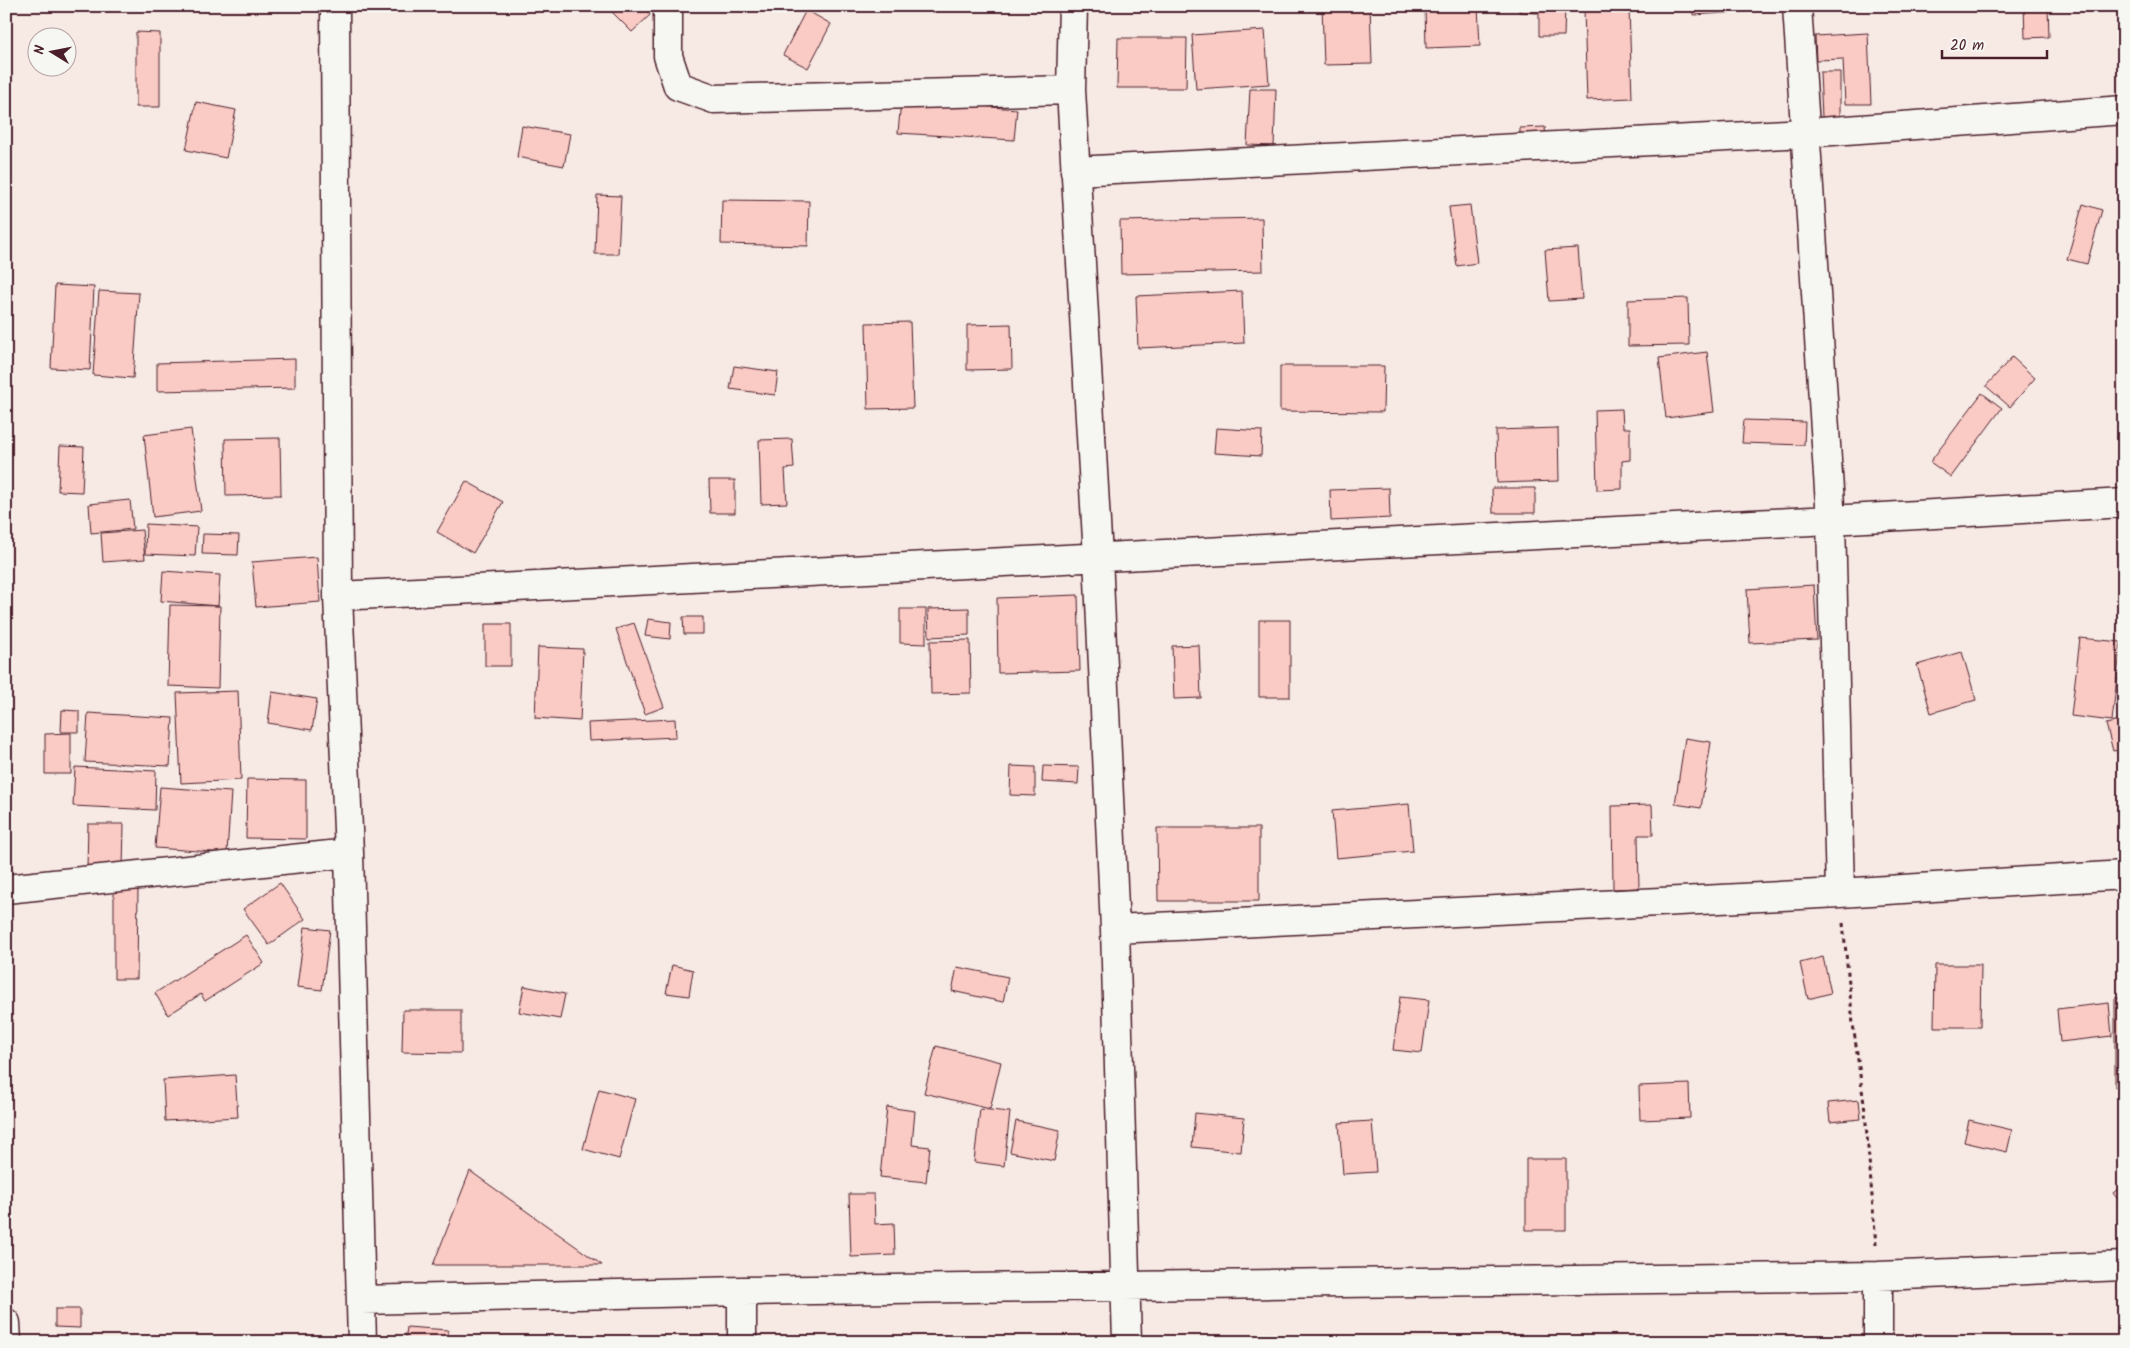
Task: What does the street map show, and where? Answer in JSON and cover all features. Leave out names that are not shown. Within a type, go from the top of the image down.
[{"type":"street","points":[[335,6],[338,596],[349,853],[362,1342]]},
{"type":"street","points":[[668,6],[668,56],[678,86],[714,99],[1071,90]]},
{"type":"street","points":[[1073,6],[1071,90],[1098,557],[1115,928],[1127,1342]]},
{"type":"street","points":[[1797,6],[1831,520],[1840,893]]},
{"type":"street","points":[[1075,171],[1805,132],[2124,110]]},
{"type":"street","points":[[338,596],[1831,520],[2124,503]]},
{"type":"street","points":[[6,889],[349,853]]},
{"type":"street","points":[[1115,928],[1840,893],[2124,875]]},
{"type":"street","points":[[361,1300],[742,1291],[1878,1276],[2124,1266]]},
{"type":"street","points":[[1878,1276],[1878,1342]]},
{"type":"street","points":[[742,1291],[742,1342]]},
{"type":"street","points":[[6,1323],[6,1342]]},
{"type":"path","points":[[1840,893],[1853,1024],[1865,1111],[1878,1276]]},
{"type":"building","points":[[606,6],[641,6],[650,15],[632,32]]},
{"type":"building","points":[[1322,6],[1370,6],[1372,64],[1324,65]]},
{"type":"building","points":[[1425,6],[1478,6],[1480,46],[1426,48]]},
{"type":"building","points":[[1520,6],[1565,6],[1564,36],[1539,36],[1539,13],[1519,12]]},
{"type":"building","points":[[1693,6],[1789,6],[1789,9],[1693,15]]},
{"type":"building","points":[[2024,6],[2048,6],[2049,37],[2025,38]]},
{"type":"building","points":[[1629,8],[1632,98],[1587,100],[1584,10]]},
{"type":"building","points":[[806,10],[831,24],[808,68],[783,55]]},
{"type":"building","points":[[1265,30],[1269,84],[1196,89],[1192,35]]},
{"type":"building","points":[[136,32],[160,33],[160,107],[136,107]]},
{"type":"building","points":[[1868,33],[1871,104],[1845,104],[1843,59],[1816,60],[1815,36]]},
{"type":"building","points":[[1118,38],[1187,38],[1186,88],[1117,88]]},
{"type":"building","points":[[1820,72],[1840,72],[1840,118],[1822,118]]},
{"type":"building","points":[[1250,89],[1276,89],[1274,146],[1247,145]]},
{"type":"building","points":[[901,100],[1017,109],[1014,140],[898,133]]},
{"type":"building","points":[[196,102],[236,110],[226,158],[186,150]]},
{"type":"building","points":[[522,126],[570,134],[564,166],[517,157]]},
{"type":"building","points":[[1545,127],[1546,140],[1520,141],[1520,128]]},
{"type":"building","points":[[597,195],[621,196],[618,254],[595,254]]},
{"type":"building","points":[[722,200],[809,201],[808,246],[721,244]]},
{"type":"building","points":[[2083,204],[2102,210],[2087,264],[2067,259]]},
{"type":"building","points":[[1470,205],[1477,263],[1457,266],[1449,207]]},
{"type":"building","points":[[1262,218],[1263,271],[1121,274],[1120,221]]},
{"type":"building","points":[[1578,248],[1582,299],[1549,301],[1545,250]]},
{"type":"building","points":[[55,285],[94,287],[90,370],[51,368]]},
{"type":"building","points":[[99,291],[139,293],[133,378],[93,375]]},
{"type":"building","points":[[1242,291],[1244,343],[1138,348],[1136,296]]},
{"type":"building","points":[[1688,298],[1689,345],[1628,346],[1628,300]]},
{"type":"building","points":[[910,322],[913,408],[868,409],[866,323]]},
{"type":"building","points":[[1011,324],[1012,369],[967,370],[967,325]]},
{"type":"building","points":[[1707,352],[1714,412],[1666,418],[1659,358]]},
{"type":"building","points":[[2012,357],[2035,378],[2010,407],[1986,386]]},
{"type":"building","points":[[295,359],[295,388],[157,391],[157,363]]},
{"type":"building","points":[[734,366],[778,372],[775,395],[730,389]]},
{"type":"building","points":[[1280,366],[1384,366],[1383,412],[1280,411]]},
{"type":"building","points":[[1982,393],[2002,408],[1951,477],[1930,462]]},
{"type":"building","points":[[1622,409],[1623,428],[1630,428],[1630,460],[1622,461],[1622,489],[1597,490],[1595,410]]},
{"type":"building","points":[[1744,420],[1805,422],[1804,445],[1742,443]]},
{"type":"building","points":[[1216,428],[1262,431],[1261,456],[1214,453]]},
{"type":"building","points":[[1558,428],[1559,481],[1497,483],[1496,430]]},
{"type":"building","points":[[191,429],[201,511],[153,517],[144,435]]},
{"type":"building","points":[[280,438],[281,495],[226,496],[225,439]]},
{"type":"building","points":[[792,439],[794,468],[785,469],[787,503],[761,504],[759,440]]},
{"type":"building","points":[[60,446],[84,447],[82,492],[58,491]]},
{"type":"building","points":[[709,480],[735,480],[735,513],[710,513]]},
{"type":"building","points":[[466,481],[503,502],[473,553],[437,532]]},
{"type":"building","points":[[1389,488],[1390,518],[1331,521],[1330,490]]},
{"type":"building","points":[[1492,488],[1535,488],[1535,513],[1493,513]]},
{"type":"building","points":[[130,500],[133,529],[91,533],[89,504]]},
{"type":"building","points":[[146,524],[197,527],[195,556],[145,554]]},
{"type":"building","points":[[142,530],[145,559],[103,562],[101,533]]},
{"type":"building","points":[[203,534],[239,535],[238,555],[202,554]]},
{"type":"building","points":[[317,557],[320,602],[256,607],[252,562]]},
{"type":"building","points":[[163,571],[220,575],[218,606],[161,601]]},
{"type":"building","points":[[1814,585],[1817,640],[1750,643],[1747,589]]},
{"type":"building","points":[[1078,595],[1080,671],[998,673],[997,598]]},
{"type":"building","points":[[170,605],[220,606],[218,688],[168,686]]},
{"type":"building","points":[[969,608],[969,635],[929,637],[928,609]]},
{"type":"building","points":[[900,609],[926,609],[926,644],[900,643]]},
{"type":"building","points":[[683,617],[703,617],[703,634],[684,634]]},
{"type":"building","points":[[648,619],[671,622],[670,639],[645,636]]},
{"type":"building","points":[[1259,620],[1290,620],[1290,697],[1259,697]]},
{"type":"building","points":[[634,623],[664,707],[645,714],[616,629]]},
{"type":"building","points":[[485,624],[511,624],[511,666],[485,666]]},
{"type":"building","points":[[2080,638],[2121,642],[2112,721],[2071,716]]},
{"type":"building","points":[[970,640],[971,693],[931,694],[930,641]]},
{"type":"building","points":[[1199,645],[1201,698],[1174,699],[1172,646]]},
{"type":"building","points":[[538,647],[583,649],[580,721],[535,718]]},
{"type":"building","points":[[1962,652],[1976,700],[1931,713],[1917,665]]},
{"type":"building","points":[[2124,672],[2124,683],[2119,680]]},
{"type":"building","points":[[238,691],[241,780],[181,783],[177,693]]},
{"type":"building","points":[[272,692],[317,699],[312,730],[268,723]]},
{"type":"building","points":[[62,710],[79,711],[79,732],[61,732]]},
{"type":"building","points":[[88,713],[173,718],[170,766],[85,762]]},
{"type":"building","points":[[675,719],[676,737],[589,741],[588,723]]},
{"type":"building","points":[[2124,720],[2124,749],[2113,751],[2106,724]]},
{"type":"building","points":[[71,733],[71,774],[45,774],[45,734]]},
{"type":"building","points":[[1685,738],[1711,742],[1701,808],[1675,804]]},
{"type":"building","points":[[1011,766],[1035,767],[1035,796],[1010,795]]},
{"type":"building","points":[[1043,766],[1079,767],[1078,784],[1042,782]]},
{"type":"building","points":[[75,767],[156,771],[155,810],[73,806]]},
{"type":"building","points":[[247,779],[306,780],[306,839],[246,838]]},
{"type":"building","points":[[160,787],[231,792],[227,853],[155,848]]},
{"type":"building","points":[[1409,804],[1413,851],[1336,858],[1332,811]]},
{"type":"building","points":[[1652,805],[1653,835],[1638,835],[1639,888],[1613,889],[1612,806]]},
{"type":"building","points":[[88,824],[124,824],[123,869],[87,868]]},
{"type":"building","points":[[1157,828],[1259,828],[1259,901],[1158,901]]},
{"type":"building","points":[[280,883],[305,919],[269,945],[243,909]]},
{"type":"building","points":[[114,887],[138,887],[137,979],[114,979]]},
{"type":"building","points":[[305,927],[330,930],[322,990],[297,987]]},
{"type":"building","points":[[246,935],[264,963],[205,1001],[201,994],[168,1015],[155,993]]},
{"type":"building","points":[[1823,957],[1831,993],[1808,999],[1800,963]]},
{"type":"building","points":[[672,965],[693,970],[689,996],[666,993]]},
{"type":"building","points":[[1935,965],[1981,965],[1980,1027],[1934,1027]]},
{"type":"building","points":[[957,967],[1008,977],[1003,1002],[952,991]]},
{"type":"building","points":[[524,986],[565,994],[560,1019],[519,1012]]},
{"type":"building","points":[[1400,997],[1429,1000],[1422,1053],[1393,1050]]},
{"type":"building","points":[[2115,998],[2124,998],[2124,1087],[2115,1087]]},
{"type":"building","points":[[2109,1003],[2112,1036],[2060,1042],[2057,1009]]},
{"type":"building","points":[[403,1010],[461,1010],[461,1053],[402,1052]]},
{"type":"building","points":[[936,1046],[1001,1062],[990,1109],[924,1093]]},
{"type":"building","points":[[235,1075],[238,1117],[165,1121],[163,1080]]},
{"type":"building","points":[[1689,1084],[1690,1118],[1640,1120],[1639,1086]]},
{"type":"building","points":[[599,1089],[635,1099],[619,1159],[583,1149]]},
{"type":"building","points":[[1859,1100],[1861,1119],[1830,1122],[1828,1103]]},
{"type":"building","points":[[887,1107],[915,1111],[912,1145],[930,1147],[926,1182],[880,1177]]},
{"type":"building","points":[[980,1109],[1010,1112],[1004,1166],[974,1162]]},
{"type":"building","points":[[1195,1113],[1244,1118],[1241,1152],[1192,1147]]},
{"type":"building","points":[[1969,1120],[2012,1130],[2007,1152],[1964,1142]]},
{"type":"building","points":[[1016,1121],[1060,1130],[1054,1161],[1010,1152]]},
{"type":"building","points":[[1372,1121],[1376,1172],[1343,1174],[1339,1123]]},
{"type":"building","points":[[1526,1159],[1566,1159],[1566,1230],[1526,1230]]},
{"type":"building","points":[[470,1171],[602,1265],[433,1265]]},
{"type":"building","points":[[2124,1184],[2124,1207],[2113,1193]]},
{"type":"building","points":[[849,1194],[874,1194],[875,1224],[894,1223],[895,1255],[851,1257]]},
{"type":"building","points":[[55,1309],[80,1309],[80,1328],[55,1327]]},
{"type":"building","points":[[407,1327],[448,1330],[447,1342],[405,1342]]}]
